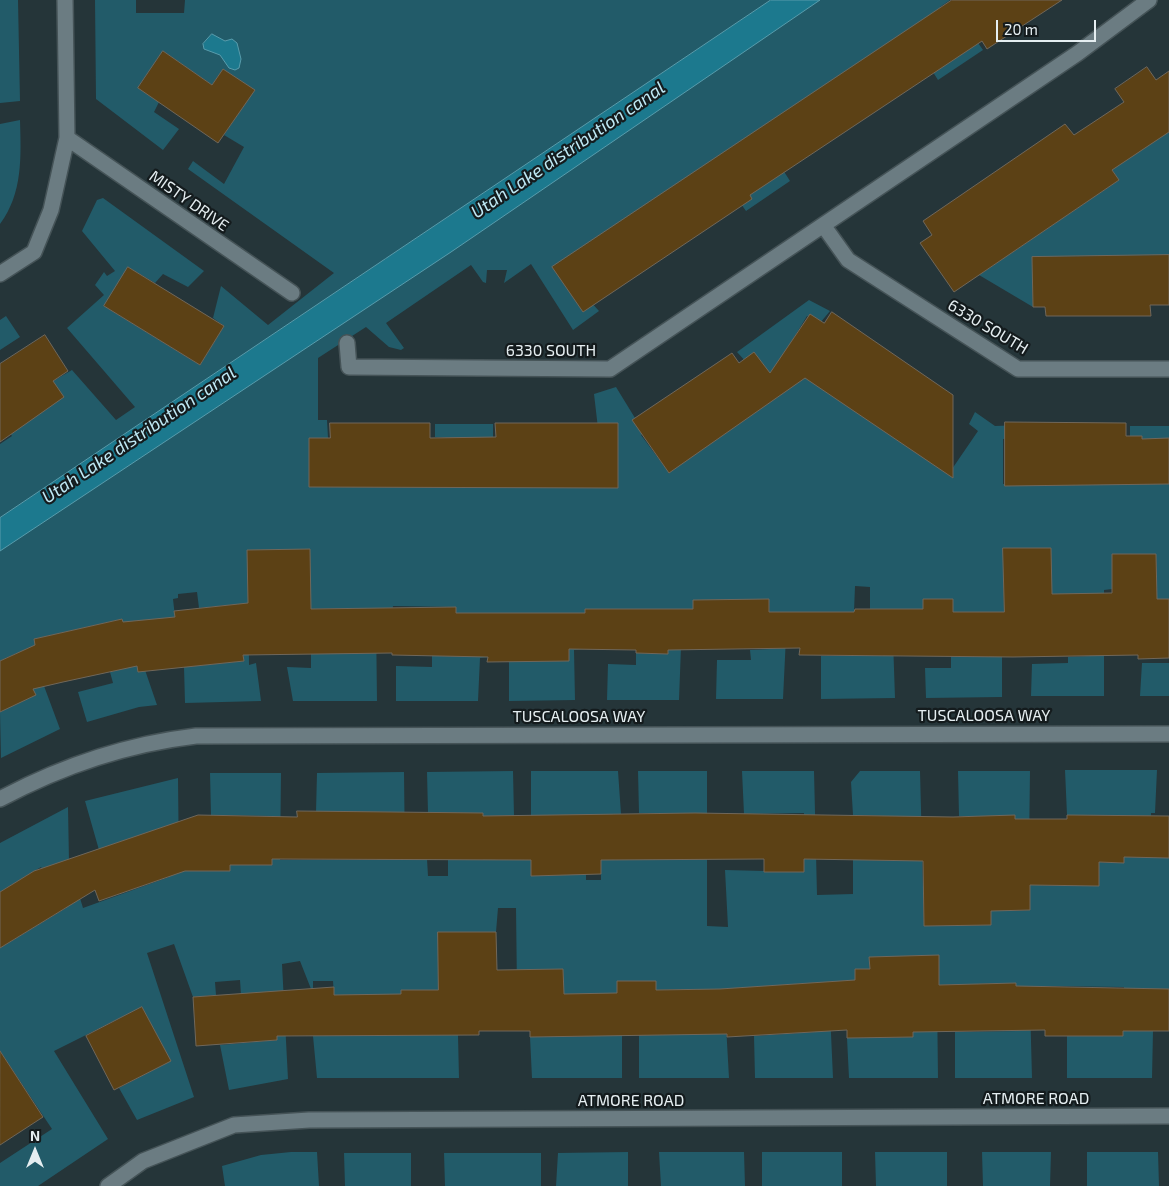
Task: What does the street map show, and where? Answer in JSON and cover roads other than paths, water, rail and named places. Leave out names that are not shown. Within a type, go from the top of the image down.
[{"type":"street","points":[[0,274],[34,252],[51,210],[67,138],[65,0]]},
{"type":"street","name":"6330 SOUTH","points":[[347,343],[349,367],[610,369],[1078,52],[1149,0]]},
{"type":"street","name":"MISTY DRIVE","points":[[67,138],[292,293]]},
{"type":"street","name":"6330 SOUTH","points":[[823,225],[848,260],[1018,369],[1169,369]]},
{"type":"street","name":"TUSCALOOSA WAY","points":[[0,799],[91,759],[136,747],[196,736],[1169,734]]},
{"type":"street","name":"ATMORE ROAD","points":[[108,1186],[143,1161],[234,1125],[309,1120],[1169,1116]]},
{"type":"water","name":"Utah Lake distribution canal","points":[[771,0],[820,0],[451,252],[0,551],[0,518]]},
{"type":"water","points":[[212,34],[225,41],[232,39],[237,43],[241,59],[239,68],[235,70],[229,68],[220,55],[204,49],[203,44]]}]
